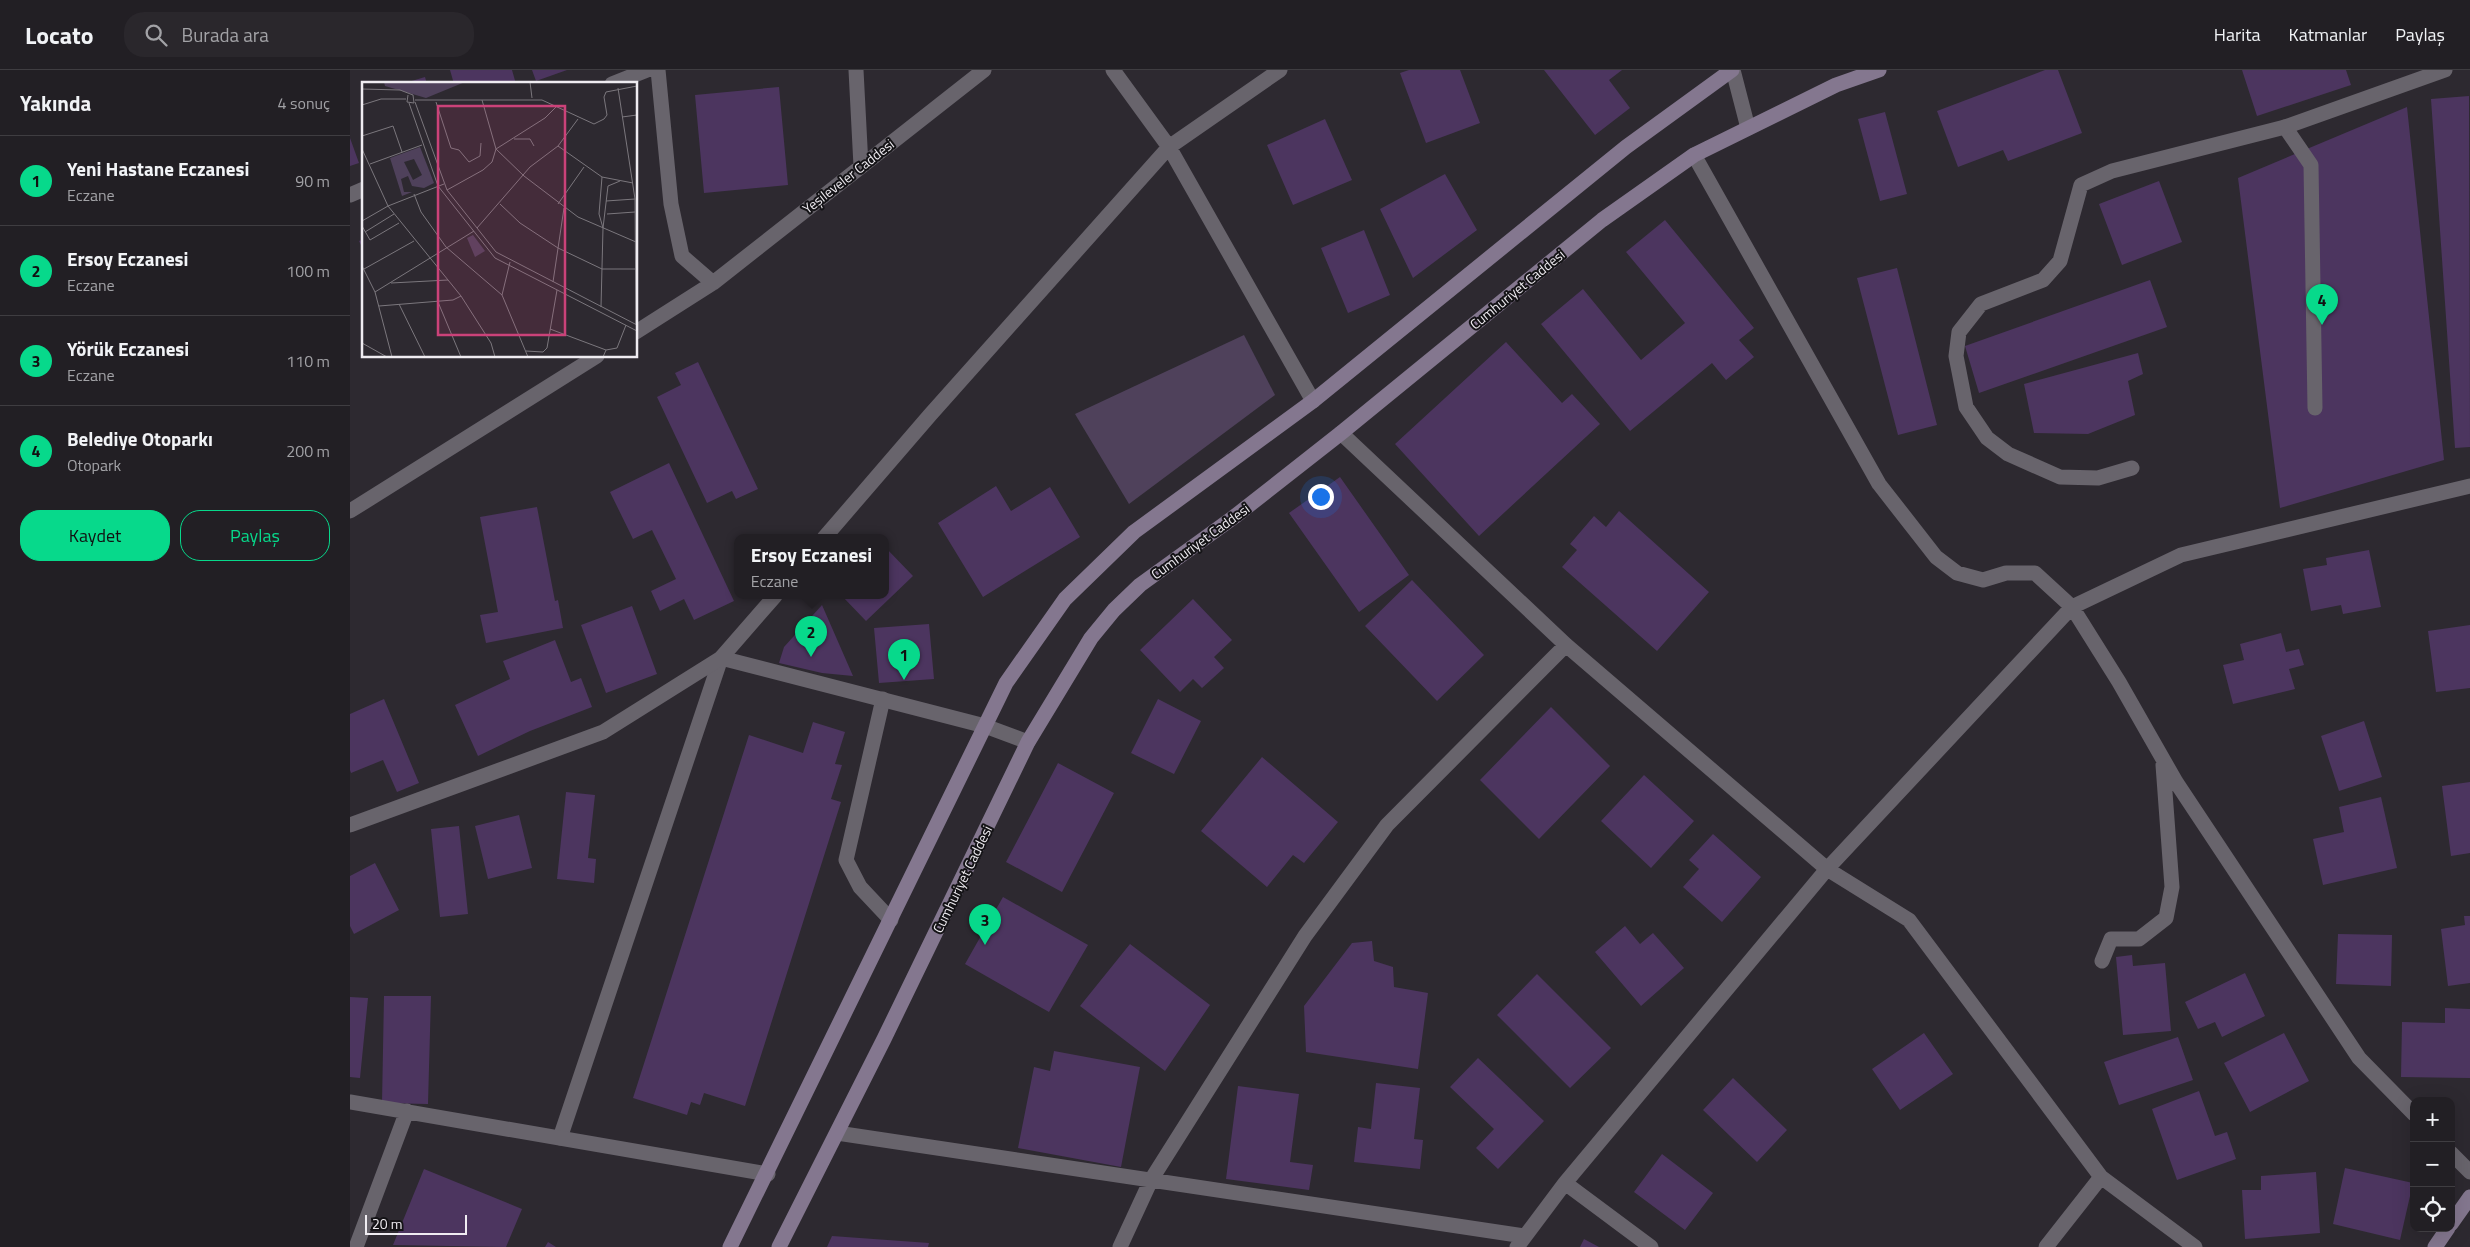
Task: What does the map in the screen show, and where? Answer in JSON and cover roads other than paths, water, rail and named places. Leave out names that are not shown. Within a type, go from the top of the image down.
[{"type":"main road","points":[[730,1247],[768,1174],[1006,684],[1072,593],[1134,532],[1313,401],[1626,146],[1732,70]]},
{"type":"main road","name":"Cumhuriyet Caddesi","points":[[779,1247],[837,1133],[1028,742],[1092,638],[1114,610],[1140,585],[1234,518],[1341,433],[1602,220],[1694,155],[1836,86],[1879,70]]},
{"type":"main road","points":[[2455,1218],[2470,1197]]},
{"type":"main road","points":[[2436,1247],[2445,1232]]},
{"type":"street","points":[[617,82],[647,70]]},
{"type":"street","points":[[658,70],[671,204],[682,256],[714,283]]},
{"type":"street","points":[[856,70],[861,166]]},
{"type":"street","name":"Yeşileveler Caddesi","points":[[638,331],[714,283],[984,70]]},
{"type":"street","points":[[1113,70],[1169,147],[1313,401]]},
{"type":"street","points":[[827,534],[930,415],[1169,147],[1280,70]]},
{"type":"street","points":[[1732,70],[1748,128]]},
{"type":"street","points":[[2132,468],[2098,478],[2060,477],[2008,454],[1987,438],[1966,407],[1956,356],[1959,332],[1981,304],[2043,280],[2060,260],[2081,185],[2112,171],[2286,127],[2445,70]]},
{"type":"street","points":[[2286,127],[2312,165],[2315,408]]},
{"type":"street","points":[[1694,155],[1879,484],[1936,557],[1957,573],[1983,580],[2006,573],[2035,573],[2072,608],[2119,682],[2176,782],[2359,1058],[2410,1110]]},
{"type":"street","points":[[350,195],[362,190]]},
{"type":"street","points":[[350,511],[594,358]]},
{"type":"street","points":[[1341,433],[1566,645],[1827,869],[1909,920],[2101,1177],[2195,1247]]},
{"type":"street","points":[[837,1133],[1152,1180],[1520,1241],[1565,1183],[1827,869],[2072,608],[2181,555],[2470,486]]},
{"type":"street","points":[[350,825],[603,732],[721,658],[772,599]]},
{"type":"street","points":[[1120,1247],[1152,1180],[1305,936],[1387,825],[1566,645]]},
{"type":"street","points":[[721,658],[985,726],[1028,742]]},
{"type":"street","points":[[560,1138],[721,658]]},
{"type":"street","points":[[883,699],[846,860],[860,888],[891,920]]},
{"type":"street","points":[[2102,961],[2111,940],[2140,940],[2166,918],[2172,886],[2162,758]]},
{"type":"street","points":[[350,1102],[768,1174]]},
{"type":"street","points":[[356,1247],[407,1111]]},
{"type":"street","points":[[2455,1157],[2470,1172]]},
{"type":"street","points":[[2046,1247],[2101,1177]]},
{"type":"street","points":[[1565,1183],[1651,1247]]},
{"type":"place","name":"Belediye Otoparkı","points":[[2322,325]]},
{"type":"place","name":"Ersoy Eczanesi","points":[[811,657]]},
{"type":"place","name":"Yeni Hastane Eczanesi","points":[[904,680]]},
{"type":"place","name":"Yörük Eczanesi","points":[[985,945]]}]
